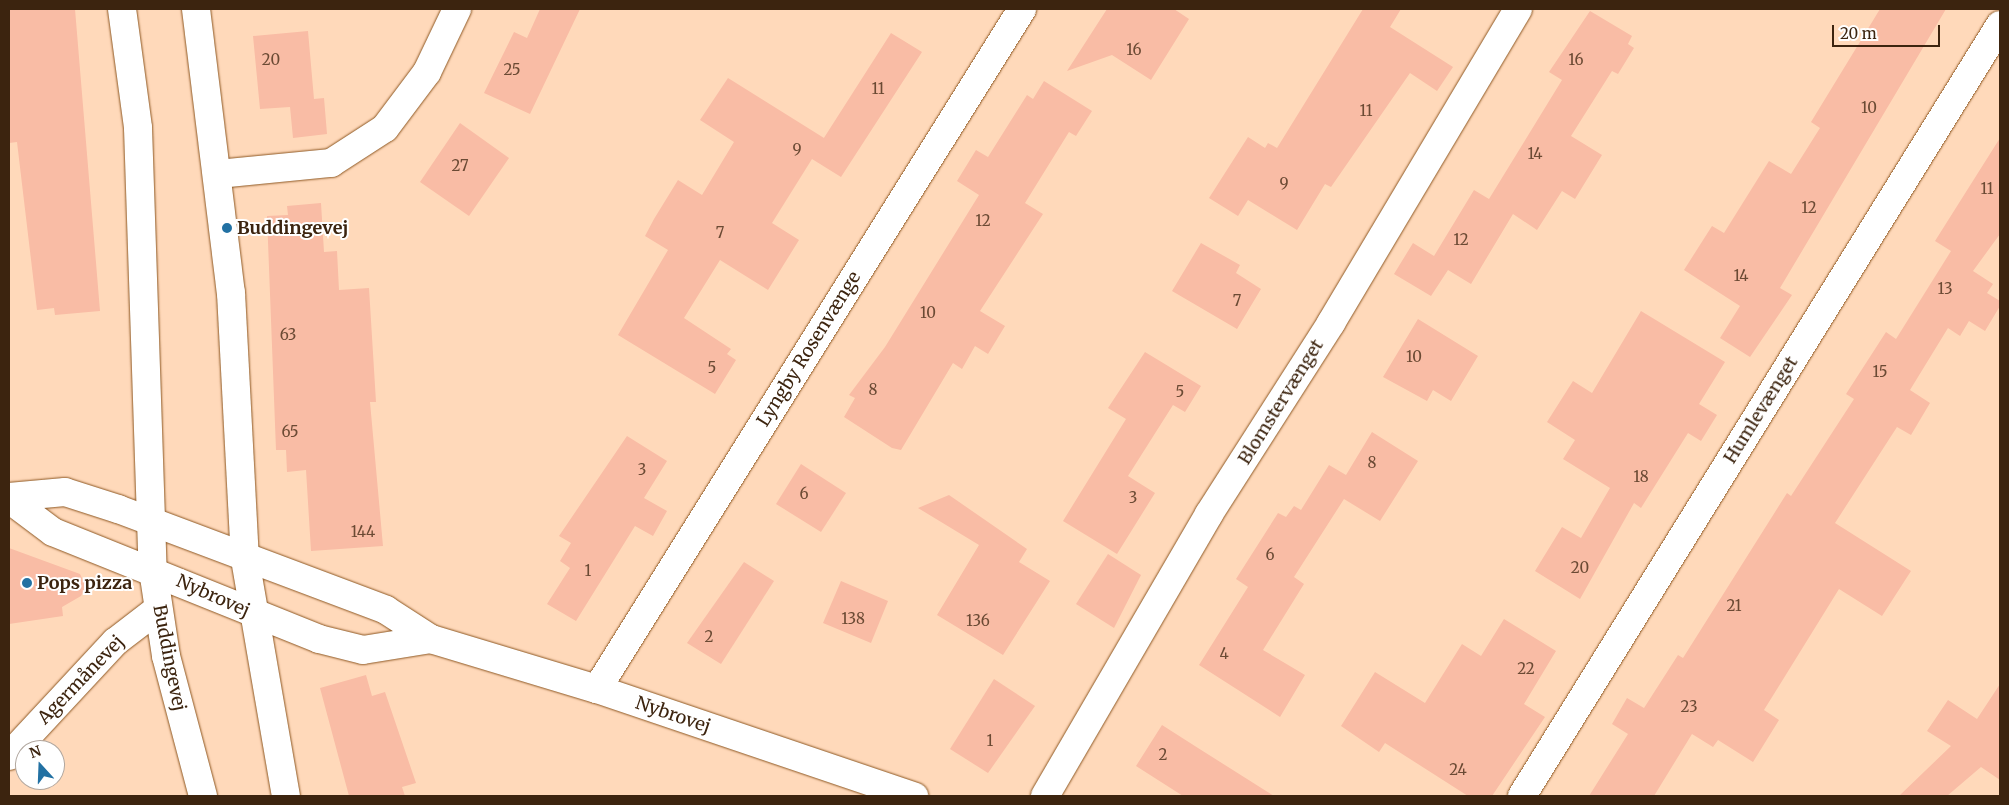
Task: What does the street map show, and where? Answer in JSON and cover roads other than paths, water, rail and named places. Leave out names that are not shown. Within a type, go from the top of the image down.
[{"type":"street","name":"Buddingevej","points":[[122,9],[138,128],[154,523],[153,570],[158,610],[203,796]]},
{"type":"street","points":[[196,9],[218,174],[231,293],[245,559],[252,613],[286,796]]},
{"type":"street","points":[[218,174],[331,163],[385,128],[427,72],[457,9]]},
{"type":"street","name":"Lyngby Rosenvænge","points":[[597,689],[1022,9]]},
{"type":"street","name":"Blomstervænget","points":[[1051,786],[1518,9]]},
{"type":"street","name":"Humlevænget","points":[[1522,796],[2000,24]]},
{"type":"street","name":"Nybrovej","points":[[9,498],[65,492],[154,523],[245,559],[386,610],[430,639],[597,689],[914,796]]},
{"type":"street","name":"Nybrovej","points":[[9,498],[53,532],[153,570],[252,613],[364,650],[430,639]]},
{"type":"street","name":"Agermånevej","points":[[9,756],[115,642],[158,610]]},
{"type":"place","name":"Buddingevej","points":[[227,228]]},
{"type":"place","name":"Pops pizza","points":[[27,583]]}]
